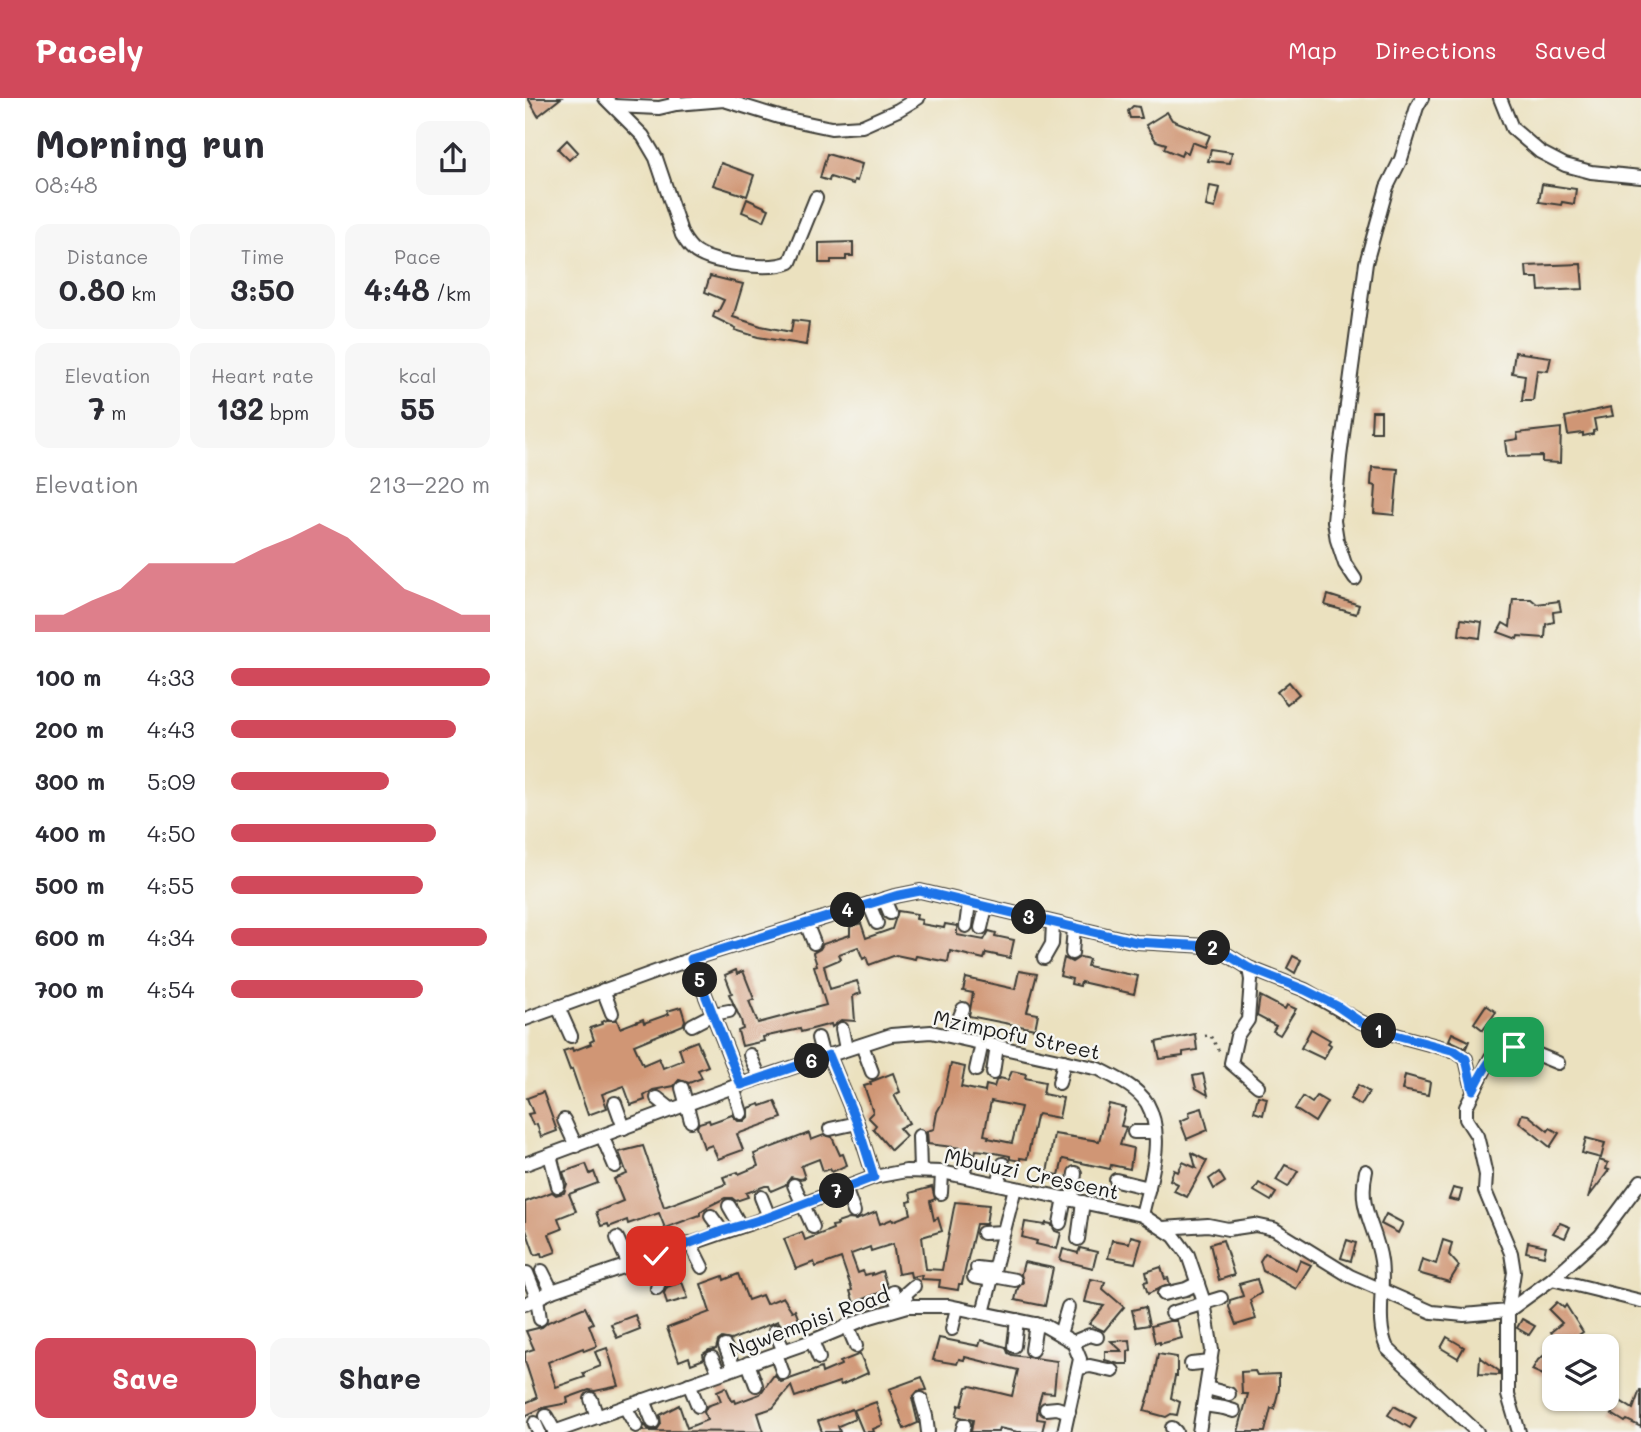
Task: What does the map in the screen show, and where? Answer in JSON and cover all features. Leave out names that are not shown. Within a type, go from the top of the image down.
[{"type":"street","points":[[609,102],[659,108],[676,101],[724,100],[779,117],[831,128],[862,126],[918,98]]},
{"type":"street","points":[[1355,579],[1345,564],[1334,521],[1367,263],[1387,187],[1401,159],[1416,107],[1422,98]]},
{"type":"street","points":[[1500,98],[1513,128],[1540,152],[1565,165],[1591,172],[1641,177]]},
{"type":"street","points":[[609,102],[643,136],[656,158],[688,246],[699,254],[766,267],[790,262],[816,198]]},
{"type":"street","points":[[525,1019],[691,959],[884,899],[920,891],[1136,942],[1207,946],[1223,952],[1249,968],[1305,990],[1381,1031],[1455,1051],[1466,1059],[1473,1090]]},
{"type":"street","points":[[884,899],[890,913]]},
{"type":"street","points":[[966,926],[969,903]]},
{"type":"street","points":[[869,904],[877,923]]},
{"type":"street","points":[[981,928],[986,907]]},
{"type":"street","points":[[806,923],[814,943]]},
{"type":"street","points":[[1044,958],[1052,944],[1053,923]]},
{"type":"street","points":[[1072,953],[1074,928]]},
{"type":"street","points":[[691,959],[737,1086],[741,1113]]},
{"type":"street","points":[[1249,968],[1251,980],[1248,1020],[1237,1037],[1231,1063],[1258,1086]]},
{"type":"street","points":[[603,990],[611,1013]]},
{"type":"street","points":[[558,1007],[571,1036]]},
{"type":"street","points":[[952,1036],[963,1009]]},
{"type":"street","points":[[692,1025],[713,1014],[729,1010]]},
{"type":"street","points":[[842,1029],[846,1049]]},
{"type":"street","name":"Mzimpofu Street","points":[[525,1164],[846,1049],[891,1035],[931,1032],[1099,1069],[1123,1082],[1146,1102],[1154,1123],[1156,1155],[1142,1215]]},
{"type":"street","points":[[818,1038],[857,1123],[869,1140],[874,1177]]},
{"type":"street","points":[[976,1070],[982,1043]]},
{"type":"street","points":[[862,1045],[872,1072]]},
{"type":"street","points":[[993,1073],[997,1046]]},
{"type":"street","points":[[1518,1432],[1509,1395],[1508,1311],[1514,1272],[1511,1253],[1485,1191],[1486,1175],[1477,1136],[1466,1119],[1466,1107],[1492,1058],[1502,1051],[1514,1047],[1524,1049],[1558,1063]]},
{"type":"street","points":[[750,1055],[760,1078]]},
{"type":"street","points":[[1059,1083],[1064,1061]]},
{"type":"street","points":[[682,1088],[691,1121]]},
{"type":"street","points":[[657,1098],[672,1110]]},
{"type":"street","points":[[614,1103],[624,1128]]},
{"type":"street","points":[[564,1120],[576,1146]]},
{"type":"street","points":[[830,1129],[857,1123]]},
{"type":"street","points":[[1134,1132],[1154,1132]]},
{"type":"street","points":[[602,1136],[615,1166]]},
{"type":"street","points":[[919,1136],[920,1171]]},
{"type":"street","points":[[549,1155],[558,1186]]},
{"type":"street","points":[[963,1176],[967,1158]]},
{"type":"street","points":[[998,1184],[1003,1164]]},
{"type":"street","name":"Mbuluzi Crescent","points":[[531,1301],[552,1291],[769,1217],[874,1177],[906,1171],[942,1172],[963,1176],[1142,1215],[1174,1236],[1188,1255],[1198,1283],[1212,1350],[1199,1432]]},
{"type":"street","points":[[1366,1171],[1362,1201],[1377,1238],[1382,1264],[1381,1335],[1387,1348],[1477,1432]]},
{"type":"street","points":[[941,1193],[942,1172]]},
{"type":"street","points":[[1075,1172],[1073,1200],[1078,1239]]},
{"type":"street","points":[[1116,1180],[1149,1188]]},
{"type":"street","points":[[1163,1228],[1208,1225],[1228,1229],[1255,1225],[1274,1229],[1350,1276],[1407,1303],[1439,1313],[1481,1315],[1508,1311],[1552,1279],[1601,1236],[1641,1181]]},
{"type":"street","points":[[794,1185],[813,1227]]},
{"type":"street","points":[[845,1188],[854,1212]]},
{"type":"street","points":[[983,1313],[1015,1188]]},
{"type":"street","points":[[761,1197],[769,1217]]},
{"type":"street","points":[[1060,1223],[1073,1200]]},
{"type":"street","points":[[729,1206],[740,1225]]},
{"type":"street","points":[[711,1216],[722,1231]]},
{"type":"street","points":[[983,1233],[1004,1231]]},
{"type":"street","points":[[617,1238],[629,1265]]},
{"type":"street","points":[[640,1240],[661,1277],[657,1287]]},
{"type":"street","points":[[690,1243],[702,1267]]},
{"type":"street","points":[[542,1271],[552,1291]]},
{"type":"street","points":[[975,1272],[1015,1280]]},
{"type":"street","points":[[527,1273],[531,1301],[540,1319]]},
{"type":"street","points":[[1552,1279],[1641,1301]]},
{"type":"street","points":[[1164,1294],[1198,1283]]},
{"type":"street","points":[[904,1307],[905,1294],[914,1286]]},
{"type":"street","points":[[893,1292],[904,1307]]},
{"type":"street","points":[[1171,1313],[1221,1298]]},
{"type":"street","name":"Ngwempisi Road","points":[[554,1432],[644,1400],[668,1398],[689,1384],[812,1341],[847,1325],[904,1307],[957,1308],[1017,1320],[1045,1326],[1073,1342]]},
{"type":"street","points":[[1060,1335],[1068,1307]]},
{"type":"street","points":[[952,1329],[957,1308]]},
{"type":"street","points":[[1014,1346],[1017,1320]]},
{"type":"street","points":[[1032,1350],[1036,1324]]},
{"type":"street","points":[[847,1325],[856,1346]]},
{"type":"street","points":[[775,1331],[783,1373]]},
{"type":"street","points":[[1065,1432],[1080,1359],[1073,1342],[1090,1335],[1097,1337]]},
{"type":"street","points":[[812,1341],[819,1358]]},
{"type":"street","points":[[725,1346],[734,1368]]},
{"type":"street","points":[[712,1358],[719,1373]]},
{"type":"street","points":[[1191,1364],[1212,1362]]},
{"type":"street","points":[[748,1363],[756,1385]]},
{"type":"street","points":[[1079,1368],[1090,1366],[1113,1371]]},
{"type":"street","points":[[689,1384],[698,1406]]},
{"type":"street","points":[[1207,1388],[1229,1394]]},
{"type":"street","points":[[591,1399],[597,1417]]},
{"type":"street","points":[[921,1399],[928,1432]]},
{"type":"street","points":[[644,1400],[653,1422]]},
{"type":"street","points":[[1204,1405],[1234,1412]]},
{"type":"street","points":[[625,1407],[636,1426]]},
{"type":"street","points":[[1046,1409],[1056,1408],[1069,1412]]},
{"type":"street","points":[[540,1424],[554,1432]]},
{"type":"path","points":[[1205,1036],[1210,1035],[1222,1056],[1231,1063]]},
{"type":"building","points":[[528,98],[561,98],[538,116]]},
{"type":"building","points":[[1133,106],[1139,107],[1142,118],[1130,118],[1128,111]]},
{"type":"building","points":[[1167,112],[1172,120],[1210,135],[1205,147],[1192,142],[1188,153],[1183,151],[1181,156],[1164,149],[1166,144],[1156,141],[1146,125]]},
{"type":"building","points":[[567,140],[578,152],[569,160],[558,149]]},
{"type":"building","points":[[1211,149],[1232,152],[1230,163],[1208,161]]},
{"type":"building","points":[[827,154],[862,164],[857,181],[854,180],[853,184],[830,177],[829,181],[820,178]]},
{"type":"building","points":[[721,163],[754,175],[747,196],[713,185]]},
{"type":"building","points":[[1542,184],[1576,189],[1574,204],[1539,202]]},
{"type":"building","points":[[1210,186],[1220,188],[1215,208],[1206,206]]},
{"type":"building","points":[[747,199],[769,209],[764,221],[742,212]]},
{"type":"building","points":[[853,242],[853,256],[846,256],[846,260],[819,263],[819,243]]},
{"type":"building","points":[[1581,264],[1583,289],[1539,291],[1538,278],[1527,278],[1526,266]]},
{"type":"building","points":[[710,276],[743,284],[733,317],[791,332],[793,320],[809,322],[806,345],[758,337],[735,330],[736,328],[713,317],[724,300],[705,292]]},
{"type":"building","points":[[1515,352],[1551,357],[1548,371],[1537,370],[1533,401],[1522,401],[1525,375],[1512,373]]},
{"type":"building","points":[[1611,407],[1613,416],[1594,419],[1596,430],[1593,434],[1568,435],[1565,417]]},
{"type":"building","points":[[1372,411],[1381,411],[1381,432],[1371,432]]},
{"type":"building","points":[[1561,428],[1560,463],[1542,462],[1542,456],[1507,457],[1505,441],[1518,439],[1517,433]]},
{"type":"building","points":[[1372,467],[1398,469],[1394,515],[1374,513],[1376,486],[1371,485]]},
{"type":"building","points":[[1328,595],[1359,605],[1356,614],[1325,605]]},
{"type":"building","points":[[1513,599],[1531,599],[1537,604],[1559,601],[1561,611],[1553,612],[1554,622],[1546,624],[1545,638],[1518,636],[1517,639],[1498,632],[1503,623],[1510,627]]},
{"type":"building","points":[[1461,619],[1482,622],[1480,638],[1459,635]]},
{"type":"building","points":[[1289,682],[1299,694],[1287,704],[1277,692]]},
{"type":"building","points":[[898,911],[917,914],[916,919],[922,920],[921,924],[944,928],[945,924],[957,926],[957,935],[984,940],[989,931],[996,933],[995,936],[1014,940],[1010,958],[986,953],[984,959],[950,951],[948,962],[896,955],[869,965],[858,947],[839,954],[841,959],[824,966],[830,989],[857,981],[861,993],[853,996],[855,1021],[841,1020],[832,1027],[831,1024],[801,1032],[800,1029],[763,1037],[764,1041],[742,1046],[738,1031],[743,1029],[741,1020],[729,994],[732,993],[725,975],[736,970],[737,974],[743,971],[754,999],[749,1001],[758,1023],[826,1005],[814,966],[817,965],[813,953],[823,944],[850,935],[850,927],[861,923],[866,938],[892,929]]},
{"type":"building","points":[[1293,956],[1301,960],[1295,973],[1287,968]]},
{"type":"building","points":[[1080,957],[1089,959],[1087,966],[1138,976],[1134,994],[1081,982],[1080,986],[1071,984],[1072,979],[1060,976],[1064,958],[1072,962]]},
{"type":"building","points":[[1019,971],[1037,974],[1027,1012],[1038,1014],[1035,1029],[969,1016],[973,993],[963,991],[966,978],[1015,989]]},
{"type":"building","points":[[1260,996],[1285,1009],[1287,1005],[1296,1009],[1280,1035],[1273,1031],[1276,1026],[1257,1016]]},
{"type":"building","points":[[1486,1005],[1496,1012],[1483,1030],[1474,1023]]},
{"type":"building","points":[[681,1007],[685,1020],[683,1025],[634,1045],[643,1065],[659,1058],[663,1068],[683,1060],[679,1048],[697,1041],[708,1066],[698,1070],[702,1078],[689,1083],[679,1080],[674,1086],[653,1090],[644,1096],[645,1100],[631,1105],[624,1086],[602,1094],[607,1108],[588,1115],[563,1051],[572,1048],[573,1051],[591,1044],[594,1040],[590,1028],[602,1024],[601,1022],[617,1020],[620,1028],[643,1019],[644,1023]]},
{"type":"building","points":[[1311,1029],[1330,1040],[1328,1043],[1331,1045],[1324,1059],[1301,1048]]},
{"type":"building","points":[[1452,1033],[1469,1041],[1466,1048],[1449,1040]]},
{"type":"building","points":[[1195,1034],[1197,1050],[1183,1052],[1183,1056],[1160,1059],[1156,1042]]},
{"type":"building","points":[[951,1064],[965,1067],[961,1087],[985,1092],[986,1085],[994,1087],[1000,1078],[1008,1080],[1012,1071],[1026,1074],[1025,1078],[1045,1082],[1043,1094],[1063,1098],[1059,1118],[1038,1114],[1027,1159],[1020,1158],[1020,1161],[985,1151],[976,1150],[975,1155],[970,1150],[961,1151],[962,1148],[928,1144],[927,1131],[934,1129],[937,1112],[942,1103]],"holes":[[[991,1101],[1021,1107],[1012,1143],[984,1135]]]},
{"type":"building","points":[[893,1073],[900,1092],[894,1095],[909,1123],[899,1128],[906,1136],[891,1150],[873,1129],[876,1125],[868,1117],[873,1112],[864,1086]]},
{"type":"building","points":[[1203,1074],[1208,1095],[1196,1088],[1193,1076]]},
{"type":"building","points":[[1405,1075],[1430,1082],[1428,1095],[1402,1090]]},
{"type":"building","points":[[1358,1085],[1369,1092],[1361,1105],[1350,1099]]},
{"type":"building","points":[[543,1092],[557,1131],[541,1137],[537,1124],[533,1125],[528,1114],[533,1113],[527,1098]]},
{"type":"building","points":[[1258,1096],[1267,1098],[1263,1115],[1254,1112]]},
{"type":"building","points":[[1317,1096],[1327,1102],[1315,1122],[1295,1109],[1303,1097],[1312,1103]]},
{"type":"building","points":[[775,1101],[782,1118],[737,1134],[743,1150],[718,1159],[712,1145],[704,1148],[697,1127],[699,1123],[709,1120],[710,1123],[732,1115],[738,1121],[744,1121],[749,1116],[749,1108]]},
{"type":"building","points":[[1109,1104],[1126,1108],[1121,1126],[1126,1127],[1120,1145],[1133,1148],[1130,1169],[1111,1165],[1110,1169],[1063,1159],[1059,1175],[1047,1173],[1054,1134],[1099,1141]]},
{"type":"building","points":[[1202,1108],[1208,1130],[1187,1139],[1180,1121],[1190,1117],[1189,1112]]},
{"type":"building","points":[[1522,1114],[1528,1115],[1548,1131],[1550,1128],[1559,1133],[1550,1147],[1519,1122]]},
{"type":"building","points":[[809,1133],[811,1140],[824,1135],[832,1137],[847,1165],[832,1172],[830,1169],[823,1171],[819,1159],[801,1166],[805,1178],[791,1177],[785,1185],[771,1191],[769,1186],[765,1186],[746,1193],[748,1197],[736,1201],[725,1198],[707,1207],[700,1215],[665,1228],[659,1213],[628,1224],[627,1220],[609,1227],[608,1224],[601,1226],[596,1212],[623,1201],[614,1179],[627,1174],[619,1152],[643,1146],[664,1207],[726,1184],[723,1177],[758,1166],[754,1154]]},
{"type":"building","points":[[1586,1138],[1605,1143],[1601,1158],[1582,1153]]},
{"type":"building","points":[[1192,1153],[1207,1161],[1187,1197],[1174,1191],[1178,1184],[1170,1180],[1174,1170],[1178,1172],[1183,1162],[1196,1168]]},
{"type":"building","points":[[1599,1160],[1608,1163],[1606,1169],[1609,1170],[1588,1198]]},
{"type":"building","points":[[586,1164],[590,1174],[594,1172],[598,1183],[569,1194],[576,1211],[558,1218],[562,1229],[549,1234],[556,1252],[542,1257],[541,1253],[535,1255],[525,1227],[525,1202],[552,1192],[556,1195],[564,1193],[567,1184],[563,1172]]},
{"type":"building","points":[[1285,1165],[1298,1171],[1288,1187],[1276,1180]]},
{"type":"building","points":[[1219,1172],[1225,1182],[1214,1189],[1209,1179]]},
{"type":"building","points":[[1259,1183],[1276,1193],[1271,1201],[1254,1191]]},
{"type":"building","points":[[932,1187],[935,1199],[930,1201],[934,1220],[938,1218],[942,1231],[922,1237],[926,1269],[942,1270],[955,1202],[989,1205],[986,1224],[976,1224],[962,1284],[959,1284],[958,1290],[939,1287],[940,1280],[921,1279],[922,1275],[911,1277],[910,1272],[898,1274],[893,1244],[871,1251],[870,1247],[851,1254],[858,1273],[863,1271],[865,1275],[872,1275],[882,1271],[887,1286],[884,1291],[854,1303],[841,1258],[816,1267],[814,1262],[796,1269],[784,1239],[802,1232],[805,1240],[833,1229],[832,1226],[838,1225],[837,1223],[856,1220],[876,1212],[880,1224],[892,1219],[893,1221],[911,1214],[908,1202],[912,1201],[910,1193]]},
{"type":"building","points":[[1453,1188],[1462,1190],[1459,1201],[1449,1199]]},
{"type":"building","points":[[1386,1214],[1403,1223],[1398,1233],[1381,1224]]},
{"type":"building","points":[[1025,1222],[1051,1224],[1055,1231],[1061,1233],[1057,1249],[1022,1237]]},
{"type":"building","points":[[1560,1223],[1570,1227],[1565,1238],[1553,1233]]},
{"type":"building","points":[[1131,1236],[1142,1239],[1135,1263],[1108,1258],[1112,1240],[1129,1243]]},
{"type":"building","points":[[1223,1240],[1234,1275],[1219,1280],[1210,1244]]},
{"type":"building","points":[[1347,1240],[1356,1243],[1351,1261],[1341,1258]]},
{"type":"building","points":[[1443,1240],[1452,1243],[1449,1255],[1459,1266],[1449,1282],[1418,1273],[1422,1259],[1436,1264]]},
{"type":"building","points":[[1528,1242],[1546,1246],[1544,1256],[1526,1252]]},
{"type":"building","points":[[1080,1248],[1097,1252],[1093,1268],[1060,1260],[1063,1249],[1078,1253]]},
{"type":"building","points":[[1265,1253],[1296,1270],[1300,1260],[1311,1265],[1296,1289],[1263,1271],[1260,1261]]},
{"type":"building","points":[[1024,1262],[1053,1268],[1045,1306],[1015,1300],[1018,1288],[1023,1282],[1021,1274]]},
{"type":"building","points":[[1161,1267],[1170,1284],[1148,1294],[1144,1282],[1148,1281],[1146,1272]]},
{"type":"building","points":[[738,1274],[748,1300],[762,1295],[766,1304],[783,1297],[792,1311],[795,1310],[800,1323],[784,1329],[778,1321],[731,1340],[722,1338],[716,1349],[703,1354],[704,1359],[691,1364],[689,1357],[679,1361],[667,1328],[710,1312],[701,1284],[723,1276],[724,1280]]},
{"type":"building","points":[[1091,1279],[1105,1282],[1103,1289],[1124,1307],[1104,1331],[1089,1324],[1104,1306],[1085,1302]]},
{"type":"building","points":[[1257,1279],[1261,1293],[1250,1300],[1256,1319],[1236,1325],[1229,1307],[1230,1300],[1243,1296],[1239,1284]]},
{"type":"building","points":[[682,1282],[688,1298],[667,1304],[664,1293],[667,1287]]},
{"type":"building","points":[[1557,1302],[1564,1308],[1566,1305],[1583,1332],[1553,1334],[1551,1332],[1562,1323],[1549,1310]]},
{"type":"building","points":[[585,1307],[593,1323],[589,1325],[597,1346],[584,1351],[583,1348],[548,1362],[556,1387],[585,1377],[583,1373],[601,1366],[595,1352],[607,1348],[619,1386],[589,1390],[567,1398],[568,1403],[542,1408],[525,1416],[525,1403],[537,1398],[525,1361],[525,1352],[534,1349],[526,1331],[542,1327]]},
{"type":"building","points":[[1145,1307],[1149,1325],[1136,1327],[1132,1310]]},
{"type":"building","points":[[635,1315],[640,1329],[617,1338],[611,1324]]},
{"type":"building","points":[[1522,1319],[1535,1326],[1529,1335],[1517,1328]]},
{"type":"building","points":[[1177,1321],[1182,1338],[1155,1343],[1151,1326]]},
{"type":"building","points":[[1447,1337],[1464,1347],[1458,1358],[1441,1348]]},
{"type":"building","points":[[939,1338],[979,1346],[981,1340],[1006,1347],[1012,1355],[1057,1361],[1054,1393],[1042,1392],[1038,1406],[1037,1419],[1045,1420],[1042,1432],[1018,1432],[999,1428],[998,1432],[971,1432],[973,1420],[956,1416],[967,1387],[1012,1396],[1018,1370],[965,1357],[964,1360],[959,1359],[957,1364],[933,1360]]},
{"type":"building","points":[[1130,1340],[1128,1364],[1105,1360],[1105,1351],[1122,1351],[1111,1341]]},
{"type":"building","points":[[860,1354],[868,1373],[841,1385],[839,1382],[795,1397],[791,1386],[773,1408],[758,1413],[764,1432],[643,1431],[644,1424],[648,1429],[657,1430],[661,1424],[660,1415],[679,1405],[687,1428],[707,1420],[704,1412],[707,1406],[721,1401],[717,1391],[726,1387],[732,1401],[735,1400],[736,1403],[760,1394],[774,1375],[781,1382],[821,1368],[822,1373]]},
{"type":"building","points":[[1158,1354],[1177,1357],[1177,1376],[1171,1398],[1180,1402],[1177,1415],[1166,1417],[1144,1411],[1151,1392]]},
{"type":"building","points":[[1480,1357],[1499,1371],[1499,1375],[1479,1374]]},
{"type":"building","points":[[1542,1357],[1542,1375],[1532,1370]]},
{"type":"building","points":[[1255,1371],[1257,1375],[1279,1374],[1279,1389],[1274,1409],[1271,1408],[1265,1432],[1238,1432],[1248,1394],[1242,1394],[1241,1372]]},
{"type":"building","points":[[922,1377],[927,1390],[918,1391],[912,1398],[918,1423],[904,1429],[889,1389]]},
{"type":"building","points":[[1641,1390],[1641,1427],[1612,1414],[1619,1411],[1620,1401],[1633,1409]]},
{"type":"building","points":[[876,1402],[883,1425],[873,1429],[874,1432],[863,1432],[854,1410]]},
{"type":"building","points":[[1394,1406],[1416,1418],[1410,1428],[1388,1415]]},
{"type":"building","points":[[852,1409],[855,1419],[838,1426],[840,1432],[822,1432],[818,1421]]},
{"type":"route","points":[[656,1256],[874,1177],[857,1123],[829,1055],[741,1085],[691,959],[895,896],[920,891],[1136,942],[1207,946],[1223,952],[1249,968],[1305,990],[1381,1031],[1455,1051],[1466,1059],[1473,1090],[1492,1058],[1514,1047]]}]
